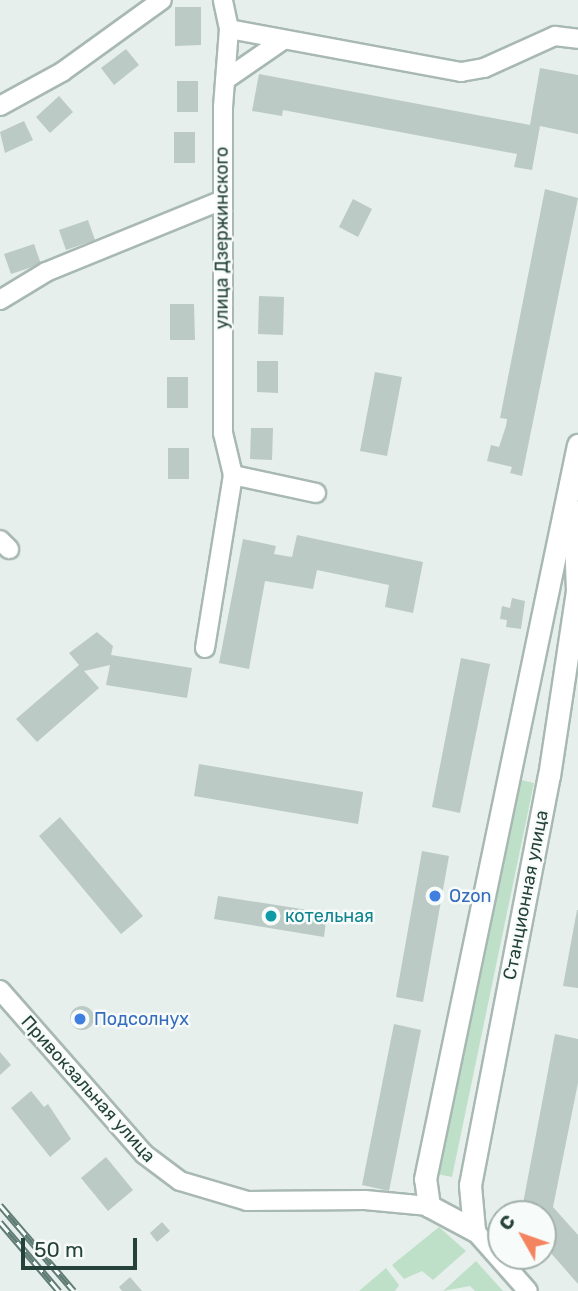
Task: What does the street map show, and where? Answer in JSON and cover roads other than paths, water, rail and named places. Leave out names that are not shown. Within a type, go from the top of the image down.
[{"type":"street","points":[[0,106],[62,72],[162,0]]},
{"type":"street","name":"улица Дзержинского","points":[[223,0],[229,29],[222,200],[223,433],[233,475]]},
{"type":"street","points":[[229,29],[461,72],[484,68],[555,36],[578,39]]},
{"type":"street","points":[[225,80],[283,40]]},
{"type":"street","points":[[0,300],[46,272],[222,200]]},
{"type":"street","name":"Станционная улица","points":[[429,1206],[425,1179],[578,445]]},
{"type":"street","points":[[205,648],[233,475],[316,493]]},
{"type":"street","name":"Станционная улица","points":[[474,1230],[470,1185],[549,776],[577,591],[572,477]]},
{"type":"street","name":"Привокзальная улица","points":[[0,990],[144,1154],[180,1181],[247,1201],[365,1200],[429,1206]]},
{"type":"street","points":[[429,1206],[474,1230],[528,1291]]},
{"type":"railway","points":[[0,1205],[74,1291]]},
{"type":"railway","points":[[0,1222],[59,1291]]},
{"type":"place","name":"Ozon","points":[[435,896]]},
{"type":"place","name":"котельная","points":[[271,916]]},
{"type":"place","name":"Подсолнух","points":[[80,1019]]}]
